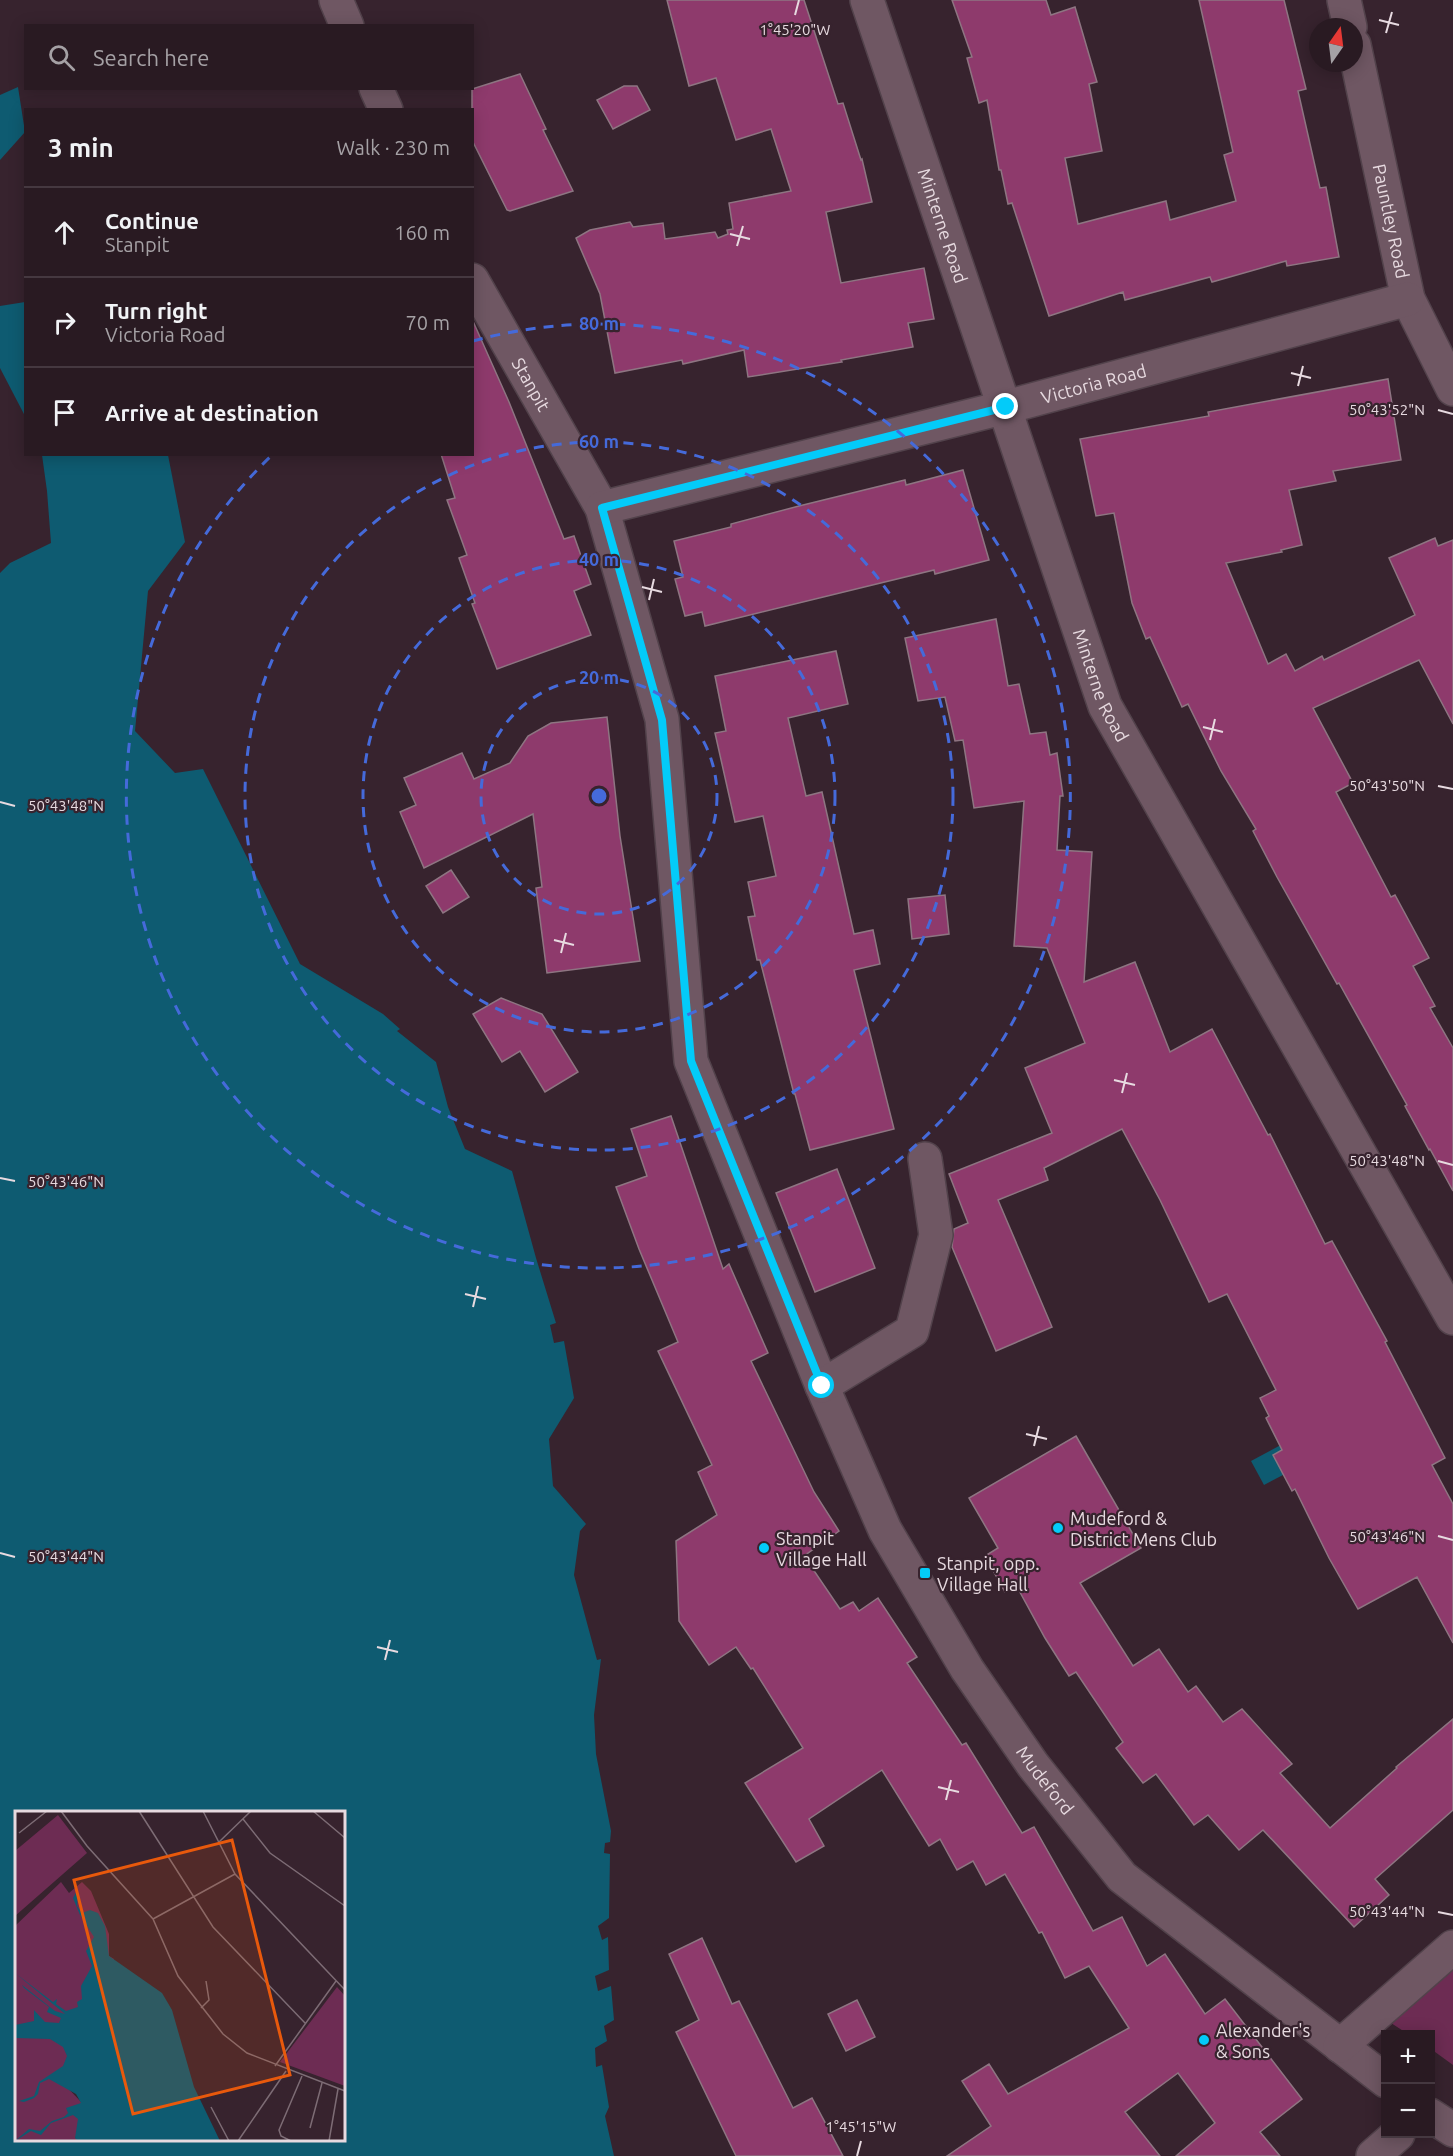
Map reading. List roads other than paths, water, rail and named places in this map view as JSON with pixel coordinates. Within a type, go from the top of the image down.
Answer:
[{"type":"street","points":[[336,0],[346,24]]},
{"type":"street","name":"Minterne Road","points":[[867,0],[1105,706],[1453,1318]]},
{"type":"street","points":[[1344,0],[1348,18]]},
{"type":"street","name":"Pauntley Road","points":[[1360,72],[1408,299],[1453,389]]},
{"type":"street","points":[[377,90],[385,108]]},
{"type":"street","name":"Stanpit","points":[[474,284],[602,508],[662,720],[691,1061],[822,1386]]},
{"type":"street","name":"Victoria Road","points":[[602,508],[1006,407],[1408,299]]},
{"type":"street","points":[[822,1386],[912,1331],[936,1235],[925,1160]]},
{"type":"street","name":"Mudeford","points":[[822,1386],[885,1530],[956,1653],[1033,1765],[1122,1877],[1381,2077]]},
{"type":"street","points":[[1340,2046],[1453,1947]]},
{"type":"street","points":[[1435,2118],[1453,2130]]},
{"type":"street","points":[[1372,2156],[1392,2138]]},
{"type":"water","points":[[18,87],[24,133],[0,160],[0,95]]},
{"type":"water","points":[[24,302],[24,414],[0,368],[0,306]]},
{"type":"water","points":[[42,456],[168,456],[185,542],[148,591],[135,731],[175,773],[203,769],[300,964],[383,1014],[400,1029],[397,1031],[436,1062],[448,1107],[465,1149],[512,1171],[556,1323],[550,1325],[554,1343],[564,1341],[574,1398],[549,1439],[553,1486],[586,1524],[580,1531],[574,1575],[597,1660],[601,1659],[594,1715],[596,1754],[611,1831],[610,1842],[605,1843],[604,1853],[610,1854],[609,1918],[598,1926],[602,1940],[608,1937],[609,1970],[595,1976],[598,1991],[611,1986],[614,2020],[604,2026],[607,2041],[595,2048],[596,2067],[602,2065],[609,2107],[605,2116],[614,2156],[0,2156],[0,573],[10,563],[51,543]]},
{"type":"water","points":[[1294,1438],[1306,1463],[1264,1485],[1251,1461]]},
{"type":"place","name":"Mudeford & District Mens Club","points":[[1058,1528]]},
{"type":"place","name":"Stanpit Village Hall","points":[[764,1548]]},
{"type":"place","name":"Stanpit, opp. Village Hall","points":[[925,1573]]},
{"type":"place","name":"Alexander's & Sons","points":[[1204,2040]]}]
